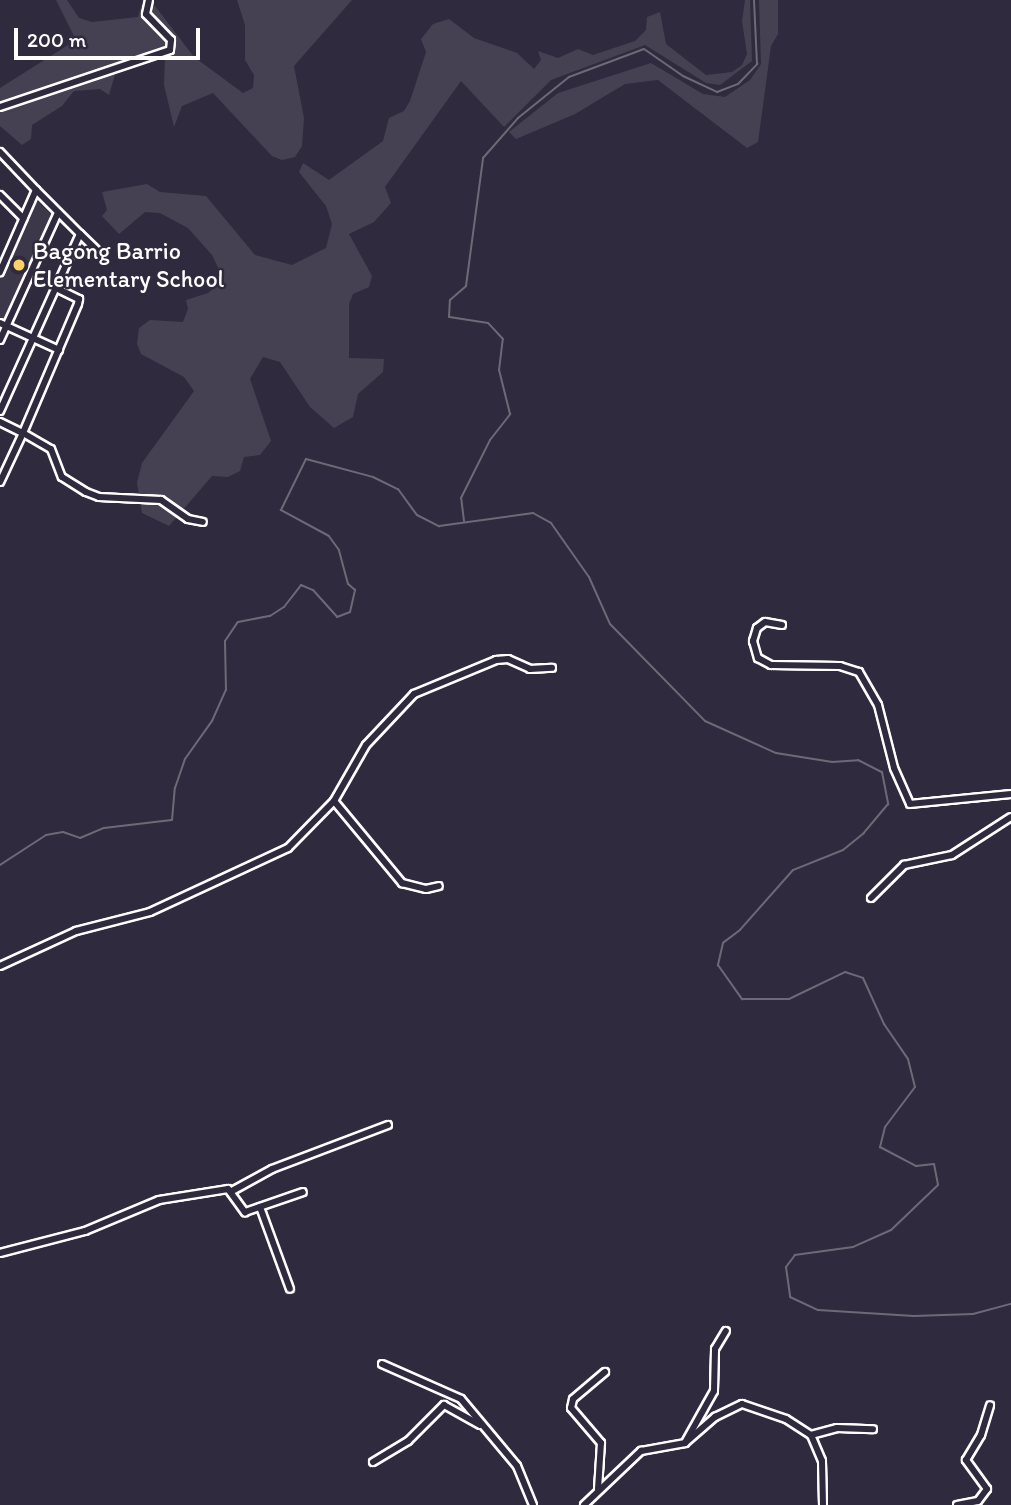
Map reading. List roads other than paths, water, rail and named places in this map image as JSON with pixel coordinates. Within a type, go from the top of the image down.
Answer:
[{"type":"street","points":[[0,107],[170,50],[172,42],[146,14],[149,0]]},
{"type":"street","points":[[0,152],[103,256]]},
{"type":"street","points":[[0,271],[36,190]]},
{"type":"street","points":[[0,195],[23,218]]},
{"type":"street","points":[[0,340],[3,325],[58,213]]},
{"type":"street","points":[[0,411],[80,234]]},
{"type":"street","points":[[1,477],[23,433],[79,299],[54,287]]},
{"type":"street","points":[[3,325],[59,350]]},
{"type":"street","points":[[0,422],[51,449],[62,477],[86,492],[99,497],[161,500],[188,519],[202,522]]},
{"type":"street","points":[[782,625],[765,622],[757,628],[753,641],[758,658],[771,665],[840,666],[859,672],[878,705],[894,768],[910,804],[1011,794]]},
{"type":"street","points":[[0,966],[76,931],[150,912],[278,854],[334,801],[366,745],[414,694],[496,660],[508,659],[530,669],[552,668]]},
{"type":"street","points":[[334,801],[402,883],[426,889],[439,886]]},
{"type":"street","points":[[871,898],[904,865],[952,855],[981,832],[1011,817]]},
{"type":"street","points":[[0,1252],[85,1231],[159,1200],[232,1191],[272,1169],[388,1125]]},
{"type":"street","points":[[232,1191],[243,1211],[260,1208],[303,1192]]},
{"type":"street","points":[[260,1208],[290,1289]]},
{"type":"street","points":[[685,1443],[714,1391],[715,1349],[726,1331]]},
{"type":"street","points":[[382,1364],[453,1392],[517,1466],[533,1505]]},
{"type":"street","points":[[597,1490],[601,1443],[571,1408],[573,1399],[605,1372]]},
{"type":"street","points":[[584,1505],[597,1490],[646,1449],[685,1443],[738,1404],[786,1419],[811,1435],[822,1461],[823,1505]]},
{"type":"street","points":[[373,1462],[408,1441],[444,1405],[483,1427]]},
{"type":"street","points":[[957,1505],[978,1501],[987,1489],[966,1460],[981,1435],[990,1405]]},
{"type":"street","points":[[811,1435],[837,1428],[873,1429]]},
{"type":"waterway","points":[[464,521],[461,498],[490,440],[510,414],[499,370],[503,339],[488,323],[449,317],[450,300],[466,286],[483,158],[518,118],[569,77],[644,49],[683,76],[717,92],[738,84],[757,64],[754,0]]},
{"type":"waterway","points":[[0,865],[46,835],[63,832],[80,838],[104,828],[172,820],[175,788],[185,759],[212,721],[226,690],[225,641],[238,622],[270,616],[284,607],[301,585],[313,590],[337,617],[350,612],[355,590],[348,584],[339,550],[329,536],[281,510],[306,459],[373,477],[398,489],[417,515],[439,526],[533,513],[551,523],[589,577],[610,624],[705,721],[776,753],[832,762],[858,760],[882,772],[888,804],[864,833],[843,850],[793,870],[740,930],[723,943],[718,965],[742,999],[789,999],[845,972],[863,978],[884,1024],[908,1059],[915,1087],[885,1127],[880,1147],[916,1166],[934,1164],[938,1185],[891,1230],[853,1247],[795,1255],[786,1267],[790,1297],[818,1310],[914,1316],[973,1314],[1011,1304]]},
{"type":"place","name":"Bagong Barrio Elementary School","points":[[19,265]]}]
